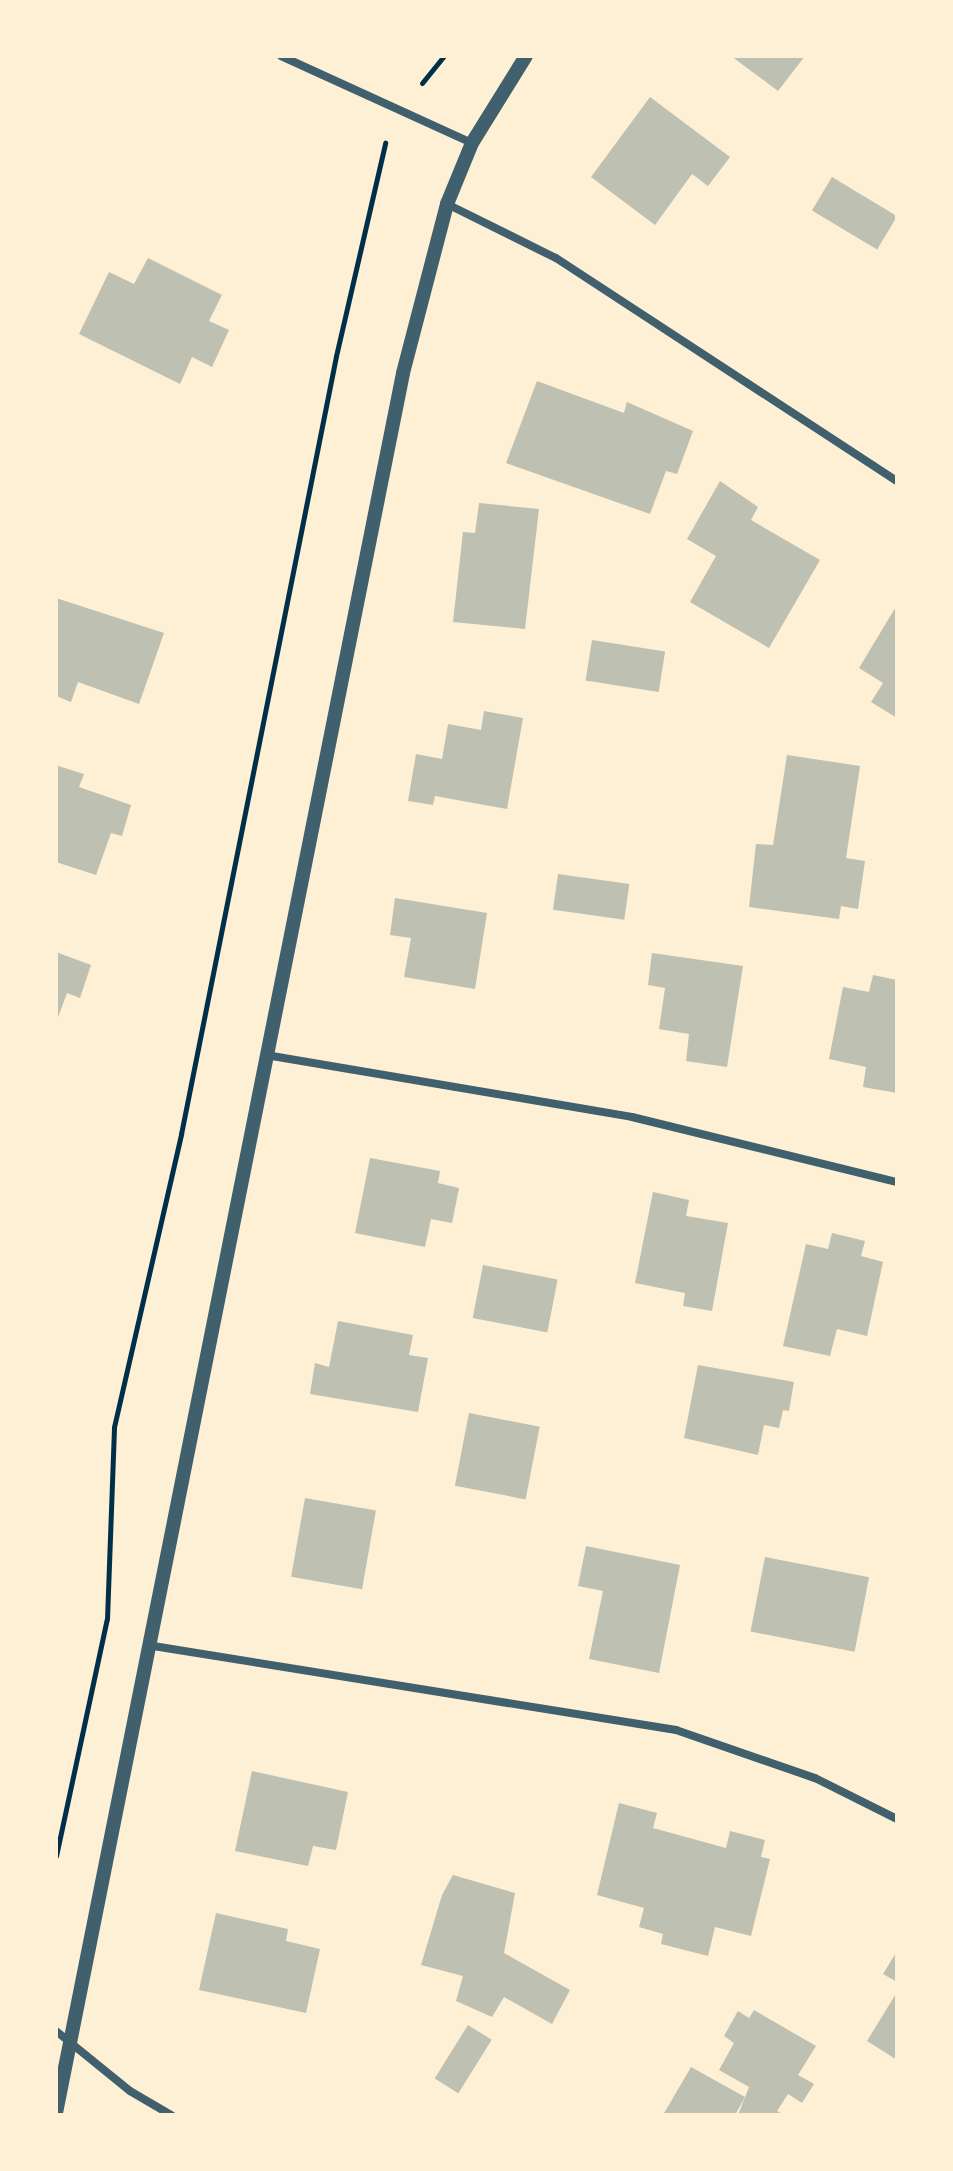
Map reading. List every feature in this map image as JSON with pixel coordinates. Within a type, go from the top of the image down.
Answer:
[{"type":"street","points":[[281,56],[472,143]]},
{"type":"street","points":[[56,2113],[403,373],[447,204],[472,143],[526,56]]},
{"type":"street","points":[[447,204],[556,258],[897,481]]},
{"type":"street","points":[[265,1055],[632,1117],[897,1182]]},
{"type":"street","points":[[147,1645],[676,1730],[815,1778],[897,1819]]},
{"type":"street","points":[[56,2031],[130,2091],[171,2115]]},
{"type":"path","points":[[418,88],[444,56]]},
{"type":"path","points":[[56,1856],[107,1619],[114,1427],[181,1134],[333,372],[385,142]]},
{"type":"building","points":[[731,56],[805,56],[778,91]]},
{"type":"building","points":[[650,97],[730,157],[708,186],[692,174],[655,225],[591,177]]},
{"type":"building","points":[[832,177],[897,216],[877,250],[812,210]]},
{"type":"building","points":[[148,258],[222,295],[209,321],[229,330],[212,367],[192,357],[180,384],[79,334],[109,272],[134,284]]},
{"type":"building","points":[[537,381],[624,413],[627,402],[693,431],[677,474],[666,471],[650,514],[506,463]]},
{"type":"building","points":[[720,481],[758,507],[751,520],[820,560],[769,648],[690,602],[716,556],[687,539]]},
{"type":"building","points":[[479,503],[539,509],[525,629],[453,622],[463,532],[475,533]]},
{"type":"building","points":[[56,598],[164,633],[139,704],[78,682],[71,702],[56,696]]},
{"type":"building","points":[[897,605],[897,718],[871,702],[883,683],[859,668]]},
{"type":"building","points":[[592,640],[665,652],[659,692],[586,680]]},
{"type":"building","points":[[484,711],[523,718],[507,809],[435,796],[433,805],[408,801],[416,754],[442,759],[448,724],[481,730]]},
{"type":"building","points":[[787,755],[860,766],[846,858],[865,861],[858,909],[841,906],[839,919],[749,907],[756,844],[773,845]]},
{"type":"building","points":[[58,766],[84,774],[79,787],[131,805],[122,836],[111,833],[96,875],[56,862]]},
{"type":"building","points":[[558,874],[629,884],[624,920],[553,910]]},
{"type":"building","points":[[395,898],[487,913],[475,989],[404,977],[411,938],[390,935]]},
{"type":"building","points":[[56,952],[91,965],[80,998],[67,993],[56,1023]]},
{"type":"building","points":[[652,953],[743,966],[727,1067],[686,1061],[689,1034],[659,1029],[665,988],[648,985]]},
{"type":"building","points":[[873,975],[897,980],[897,1093],[863,1087],[866,1067],[829,1059],[843,987],[869,992]]},
{"type":"building","points":[[370,1158],[440,1171],[438,1183],[459,1188],[452,1223],[431,1219],[425,1247],[355,1233]]},
{"type":"building","points":[[653,1192],[689,1200],[686,1216],[728,1223],[712,1311],[683,1306],[685,1293],[635,1283]]},
{"type":"building","points":[[832,1233],[865,1241],[861,1256],[883,1262],[867,1336],[837,1329],[830,1356],[783,1346],[806,1244],[828,1249]]},
{"type":"building","points":[[483,1265],[558,1280],[547,1333],[473,1318]]},
{"type":"building","points":[[338,1321],[413,1335],[409,1355],[428,1358],[418,1412],[310,1394],[315,1363],[329,1367]]},
{"type":"building","points":[[698,1365],[794,1382],[789,1411],[783,1410],[779,1428],[764,1425],[758,1455],[684,1438]]},
{"type":"building","points":[[469,1413],[540,1427],[526,1499],[455,1486]]},
{"type":"building","points":[[305,1498],[376,1511],[362,1589],[291,1577]]},
{"type":"building","points":[[586,1546],[680,1565],[659,1673],[589,1659],[603,1591],[578,1586]]},
{"type":"building","points":[[765,1557],[869,1577],[855,1652],[750,1632]]},
{"type":"building","points":[[252,1771],[348,1792],[336,1850],[313,1846],[308,1866],[235,1851]]},
{"type":"building","points":[[619,1803],[657,1813],[653,1828],[726,1848],[730,1831],[765,1840],[761,1857],[770,1859],[751,1936],[715,1927],[708,1956],[661,1944],[663,1934],[639,1927],[644,1908],[597,1895]]},
{"type":"building","points":[[453,1875],[515,1893],[504,1953],[570,1990],[552,2024],[504,1997],[492,2017],[456,2001],[463,1976],[421,1965],[442,1895]]},
{"type":"building","points":[[216,1913],[288,1929],[286,1941],[320,1949],[306,2013],[199,1990]]},
{"type":"building","points":[[897,1951],[897,1982],[883,1974]]},
{"type":"building","points":[[897,1992],[897,2060],[867,2041]]},
{"type":"building","points":[[754,2010],[816,2046],[798,2075],[814,2084],[802,2103],[788,2094],[777,2111],[784,2115],[738,2115],[749,2087],[719,2070],[734,2043],[724,2036],[738,2011],[749,2018]]},
{"type":"building","points":[[468,2025],[492,2040],[458,2093],[435,2078]]},
{"type":"building","points":[[691,2067],[745,2097],[735,2115],[663,2115]]}]
